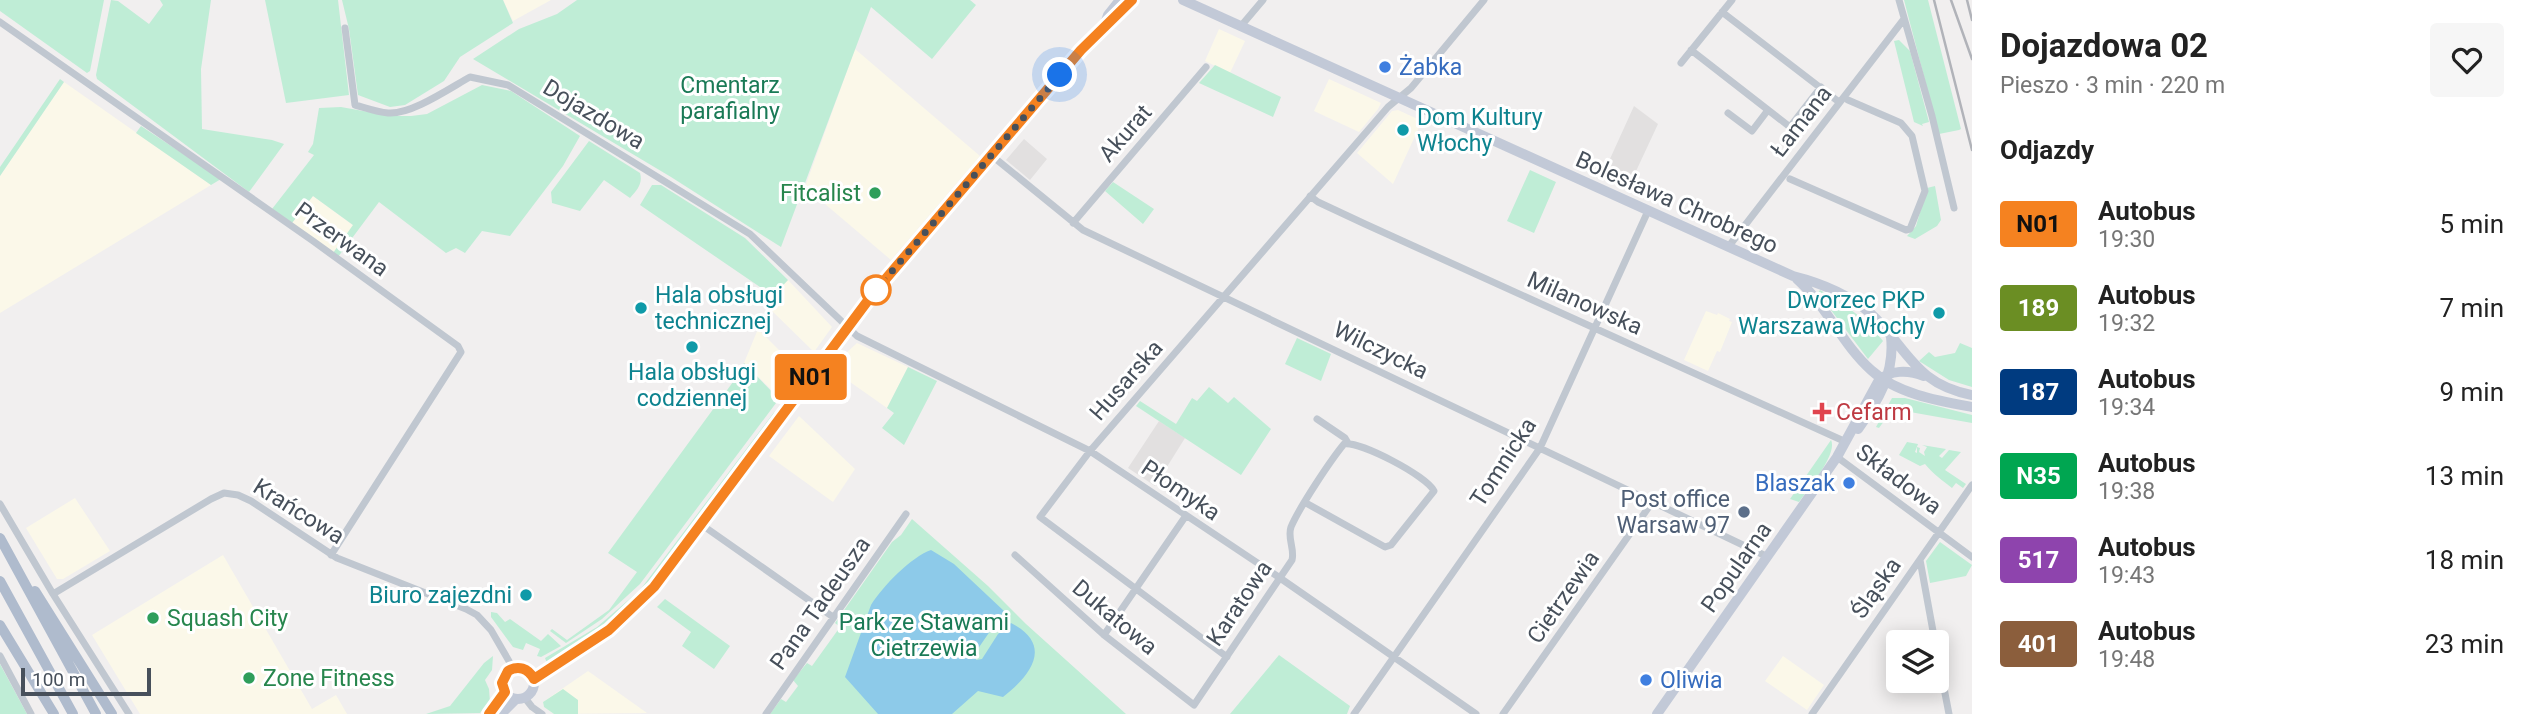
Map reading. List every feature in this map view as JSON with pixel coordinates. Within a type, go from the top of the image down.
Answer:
[{"type":"main road","points":[[1105,24],[1108,15],[1120,0]]},
{"type":"main road","points":[[534,679],[589,644],[631,611],[654,587],[847,327],[1105,24],[1132,0]]},
{"type":"main road","name":"Bolesława Chrobrego","points":[[1183,0],[1195,6],[1199,3],[1241,26],[1648,211],[1851,299],[1870,313],[1928,377],[1944,387],[1972,395]]},
{"type":"main road","name":"Bolesława Chrobrego","points":[[1793,276],[1816,298],[1870,369],[1918,394],[1972,407]]},
{"type":"main road","name":"Popularna","points":[[1657,714],[1846,442],[1859,428],[1886,378],[1892,353],[1891,336]]},
{"type":"main road","points":[[1886,378],[1908,372],[1928,377]]},
{"type":"main road","points":[[0,538],[96,714]]},
{"type":"main road","points":[[14,563],[46,605],[112,714]]},
{"type":"main road","points":[[0,581],[41,660]]},
{"type":"main road","points":[[0,598],[73,714]]},
{"type":"main road","points":[[0,625],[54,714]]},
{"type":"main road","points":[[501,714],[533,690],[534,679],[524,668],[513,668],[504,677],[503,686],[505,692],[520,698]]},
{"type":"main road","points":[[36,685],[48,714]]},
{"type":"main road","points":[[489,714],[505,692]]},
{"type":"street","points":[[1241,26],[1264,0]]},
{"type":"street","name":"Husarska","points":[[1227,657],[1041,517],[1090,451],[1388,107],[1411,88],[1484,0]]},
{"type":"street","points":[[1681,62],[1732,0]]},
{"type":"street","points":[[1899,0],[1932,116],[1954,208]]},
{"type":"street","points":[[1723,12],[1821,87],[1844,101],[1901,123],[1913,136],[1925,191],[1910,229],[1906,230],[1790,179]]},
{"type":"street","name":"Łamana","points":[[1728,247],[1844,101],[1904,19]]},
{"type":"street","name":"Przerwana","points":[[0,22],[458,346],[461,352],[331,555]]},
{"type":"street","name":"Dojazdowa","points":[[345,28],[355,105],[389,113],[403,112],[470,77],[508,85],[750,234],[847,327]]},
{"type":"street","points":[[1691,50],[1790,127],[1821,87]]},
{"type":"street","name":"Akurat","points":[[1073,223],[1206,67]]},
{"type":"street","points":[[1728,113],[1752,131],[1768,110]]},
{"type":"street","name":"Wilczycka","points":[[991,155],[1073,223],[1768,557]]},
{"type":"street","name":"Milanowska","points":[[1310,196],[1365,225],[1846,442]]},
{"type":"street","name":"Tomnicka","points":[[1354,714],[1540,448],[1648,211]]},
{"type":"street","name":"Płomyka","points":[[847,327],[862,339],[1090,451],[1476,714]]},
{"type":"street","points":[[1306,503],[1385,547],[1391,545],[1433,494],[1429,484],[1403,467],[1345,445],[1345,438],[1317,419]]},
{"type":"street","name":"Karatowa","points":[[1194,705],[1280,578],[1293,554],[1291,528],[1345,445]]},
{"type":"street","name":"Składowa","points":[[1837,457],[1972,557]]},
{"type":"street","name":"Śląska","points":[[1812,714],[1972,485]]},
{"type":"street","name":"Krańcowa","points":[[53,594],[211,499],[224,493],[234,493],[251,501],[331,555],[477,615],[491,630],[513,668]]},
{"type":"street","name":"Cietrzewia","points":[[1503,714],[1653,501]]},
{"type":"street","points":[[0,504],[129,714]]},
{"type":"street","name":"Pana Tadeusza","points":[[766,714],[906,514]]},
{"type":"street","points":[[1104,635],[1185,517]]},
{"type":"street","points":[[702,524],[833,617]]},
{"type":"street","name":"Dukatowa","points":[[1015,555],[1104,635],[1194,705]]},
{"type":"street","points":[[1920,560],[1934,630]]},
{"type":"street","points":[[0,656],[31,714]]},
{"type":"street","points":[[1945,693],[1949,714]]},
{"type":"street","points":[[520,698],[541,714]]},
{"type":"shaded area","points":[[503,0],[551,0],[513,21]]},
{"type":"shaded area","points":[[1219,29],[1245,41],[1230,73],[1205,61]]},
{"type":"shaded area","points":[[855,49],[980,156],[891,260],[805,187]]},
{"type":"shaded area","points":[[1329,79],[1381,103],[1359,132],[1314,111]]},
{"type":"shaded area","points":[[64,82],[211,185],[0,313],[0,176]]},
{"type":"shaded area","points":[[1634,106],[1658,124],[1630,184],[1604,172]]},
{"type":"shaded area","points":[[1398,110],[1422,121],[1393,184],[1357,153],[1392,111]]},
{"type":"shaded area","points":[[1024,139],[1047,159],[1030,180],[1006,160]]},
{"type":"shaded area","points":[[313,196],[354,226],[333,253],[292,223]]},
{"type":"shaded area","points":[[788,280],[832,327],[814,352],[768,307],[773,296]]},
{"type":"shaded area","points":[[1706,311],[1717,315],[1718,313],[1732,322],[1720,352],[1717,351],[1708,371],[1684,360]]},
{"type":"shaded area","points":[[758,329],[799,370],[778,396],[744,363]]},
{"type":"shaded area","points":[[857,343],[908,367],[887,408],[833,370]]},
{"type":"shaded area","points":[[799,416],[855,469],[833,502],[769,456]]},
{"type":"shaded area","points":[[1159,421],[1185,438],[1155,486],[1128,468]]},
{"type":"shaded area","points":[[75,498],[110,551],[63,579],[57,579],[26,528]]},
{"type":"shaded area","points":[[223,555],[312,709],[336,695],[347,714],[140,714],[92,635]]},
{"type":"shaded area","points":[[1783,656],[1824,685],[1807,710],[1765,681]]},
{"type":"shaded area","points":[[588,671],[647,713],[554,714],[544,707],[543,702]]},
{"type":"green space","points":[[0,0],[104,0],[90,71],[87,73],[0,11]]},
{"type":"green space","points":[[111,0],[118,1],[149,24],[163,5],[160,0],[211,0],[201,69],[202,129],[284,144],[249,192],[97,79]]},
{"type":"green space","points":[[265,0],[338,0],[349,95],[286,103]]},
{"type":"green space","points":[[342,0],[503,0],[513,23],[460,57],[444,81],[405,105],[390,107],[358,95]]},
{"type":"green space","name":"Cmentarz parafialny","points":[[577,0],[970,0],[976,5],[932,59],[871,7],[781,247],[671,177],[473,59],[519,29],[557,14]]},
{"type":"green space","points":[[1904,0],[1928,0],[1961,129],[1959,130],[1939,134]]},
{"type":"green space","points":[[1899,40],[1910,51],[1929,122],[1922,124],[1923,126],[1914,122],[1894,41]]},
{"type":"green space","points":[[1215,65],[1281,97],[1273,117],[1199,83]]},
{"type":"green space","points":[[60,79],[64,82],[0,176],[0,167]]},
{"type":"green space","points":[[482,85],[511,91],[580,136],[563,166],[510,236],[482,231],[465,253],[456,248],[446,253],[379,202],[338,257],[333,253],[353,225],[313,196],[292,223],[272,209],[314,155],[308,152],[313,144],[319,108],[341,107],[391,116],[427,114]]},
{"type":"green space","points":[[141,126],[221,179],[211,185],[136,133]]},
{"type":"green space","points":[[589,141],[640,173],[639,187],[630,198],[604,180],[580,211],[552,203],[551,192]]},
{"type":"green space","points":[[1530,170],[1556,182],[1534,233],[1507,221]]},
{"type":"green space","points":[[1113,182],[1154,209],[1143,224],[1105,191]]},
{"type":"green space","points":[[652,185],[661,185],[745,238],[788,280],[773,296],[640,205]]},
{"type":"green space","points":[[1935,186],[1941,220],[1937,226],[1915,239],[1907,236],[1916,226],[1927,188]]},
{"type":"green space","points":[[1820,290],[1854,312],[1883,341],[1868,359],[1818,293]]},
{"type":"green space","points":[[1297,338],[1331,354],[1321,381],[1285,364]]},
{"type":"green space","points":[[1960,343],[1972,348],[1972,387],[1949,380],[1919,361],[1929,352],[1935,357],[1955,353]]},
{"type":"green space","points":[[744,363],[779,399],[640,584],[602,619],[566,643],[550,631],[552,629],[567,640],[609,610],[637,572],[608,553],[741,371]]},
{"type":"green space","points":[[908,367],[937,381],[904,445],[882,428],[894,413],[887,408]]},
{"type":"green space","points":[[1209,387],[1228,403],[1234,397],[1271,429],[1241,475],[1136,406],[1140,401],[1176,424],[1192,398],[1197,401]]},
{"type":"green space","points":[[1892,398],[1905,398],[1972,415],[1972,423],[1910,412],[1895,406],[1879,428],[1876,427]]},
{"type":"green space","points":[[775,411],[768,427],[642,593],[603,628],[547,663],[545,658],[597,627],[640,590]]},
{"type":"green space","points":[[1831,440],[1830,454],[1815,480],[1799,502],[1790,499]]},
{"type":"green space","points":[[1907,442],[1918,444],[1915,452],[1917,453],[1917,447],[1920,448],[1919,452],[1925,456],[1927,447],[1922,445],[1946,449],[1939,456],[1942,458],[1949,450],[1961,452],[1945,470],[1966,484],[1963,488],[1956,483],[1952,488],[1925,464],[1920,466],[1899,455]]},
{"type":"green space","name":"Park ze Stawami Cietrzewia","points":[[912,519],[1126,714],[770,714],[781,699],[786,702],[798,686],[793,680],[807,663],[812,666],[840,627],[835,623],[892,542],[901,535]]},
{"type":"green space","points":[[1940,542],[1972,565],[1966,576],[1930,583],[1926,561]]},
{"type":"green space","points":[[665,599],[730,646],[714,669],[682,646],[691,632],[657,607]]},
{"type":"green space","points":[[491,612],[497,613],[505,622],[510,619],[541,641],[548,634],[561,646],[541,657],[537,656],[540,649],[526,643],[523,650],[513,647],[491,617]]},
{"type":"green space","points":[[1279,655],[1350,706],[1347,714],[1230,714]]},
{"type":"green space","points":[[493,656],[492,670],[485,680],[490,702],[480,713],[426,714],[450,706],[484,663]]},
{"type":"green space","points":[[0,664],[27,714],[0,714]]},
{"type":"green space","points":[[563,689],[578,700],[578,714],[554,714],[544,707],[543,702]]},
{"type":"water","points":[[931,550],[954,564],[1004,611],[975,653],[976,660],[982,659],[998,634],[1011,623],[1032,641],[1034,660],[1022,679],[1003,697],[978,691],[952,714],[878,714],[845,677],[871,605],[898,573]]},
{"type":"railway","points":[[1934,0],[1972,150]]},
{"type":"railway","points":[[1951,0],[1972,59]]},
{"type":"railway","points":[[1967,0],[1972,20]]},
{"type":"bus line","name":"N01","points":[[489,714],[505,692],[502,683],[508,671],[524,668],[534,679],[609,630],[654,587],[872,295],[1081,50],[1132,0]]},
{"type":"place","name":"Żabka","points":[[1385,67]]},
{"type":"place","name":"Dom Kultury Włochy","points":[[1403,130]]},
{"type":"place","name":"Fitcalist","points":[[875,193]]},
{"type":"place","name":"Hala obsługi technicznej","points":[[641,308]]},
{"type":"place","name":"Dworzec PKP Warszawa Włochy","points":[[1939,313]]},
{"type":"place","name":"Hala obsługi codziennej","points":[[692,347]]},
{"type":"place","name":"Cefarm","points":[[1822,412]]},
{"type":"place","name":"Blaszak","points":[[1849,483]]},
{"type":"place","name":"Post office Warsaw 97","points":[[1744,512]]},
{"type":"place","name":"Biuro zajezdni","points":[[526,595]]},
{"type":"place","name":"Squash City","points":[[153,618]]},
{"type":"place","name":"Zone Fitness","points":[[249,678]]},
{"type":"place","name":"Oliwia","points":[[1646,680]]},
{"type":"route","points":[[876,290],[1060,75]]}]
